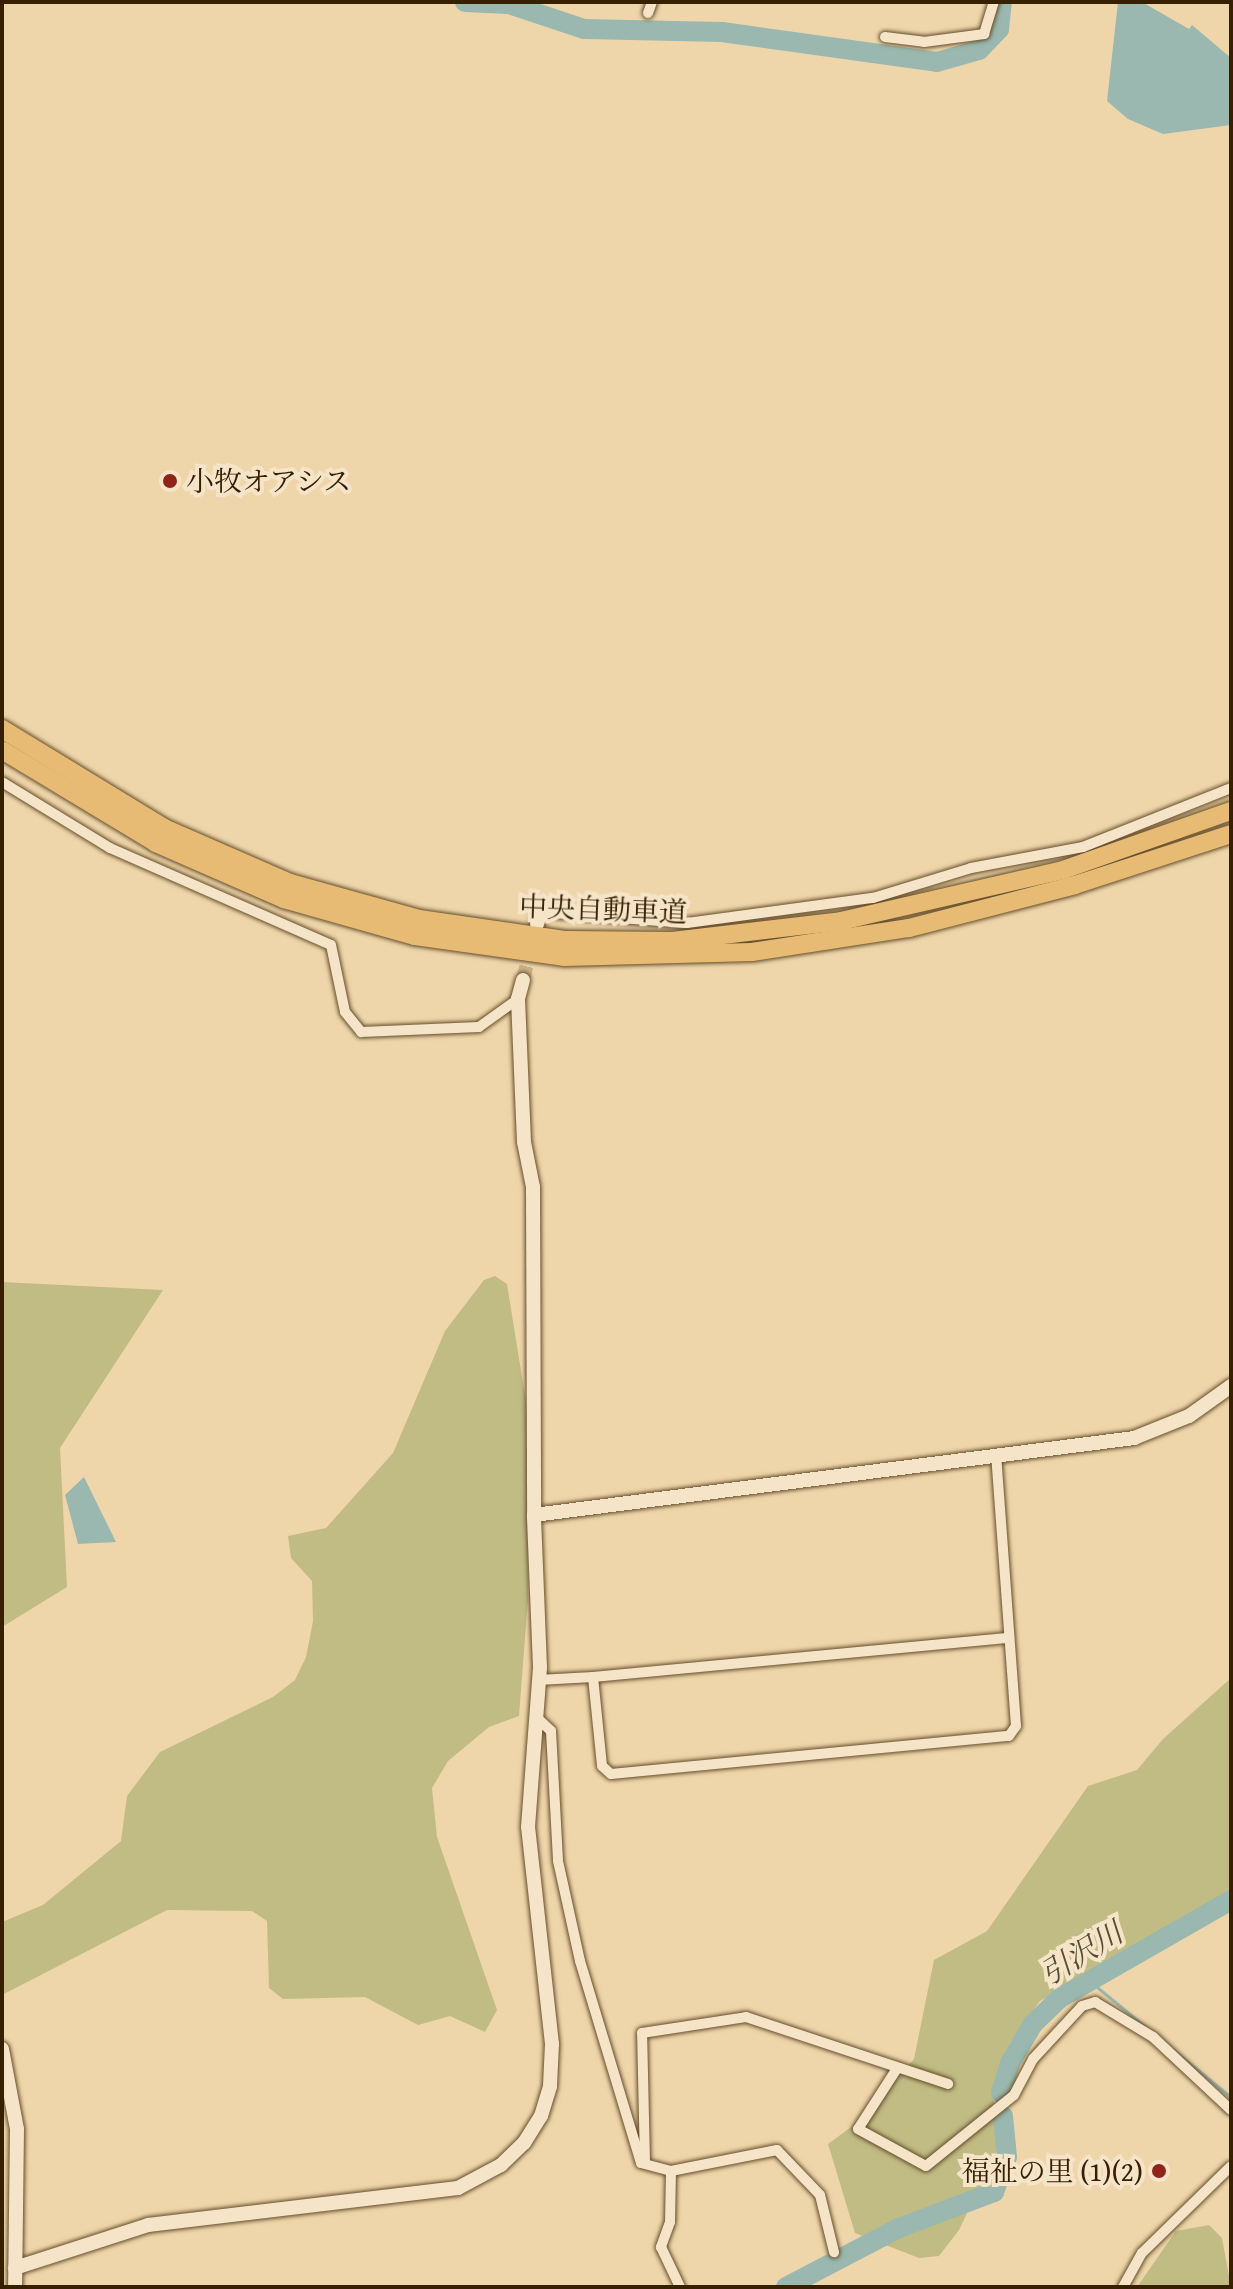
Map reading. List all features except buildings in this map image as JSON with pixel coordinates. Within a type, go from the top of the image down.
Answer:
[{"type":"highway","name":"中央自動車道","points":[[2,729],[164,828],[290,883],[419,919],[564,940],[699,939],[855,918],[1063,870],[1231,811]]},
{"type":"highway","name":"中央自動車道","points":[[2,750],[156,843],[284,899],[415,936],[564,957],[752,952],[882,933],[1075,885],[1231,834]]},
{"type":"street","points":[[648,13],[652,2]]},
{"type":"street","points":[[885,37],[924,42],[984,34],[994,2]]},
{"type":"street","points":[[2,782],[110,848],[331,945],[345,1012],[361,1032],[479,1027],[518,999]]},
{"type":"street","points":[[539,918],[687,923],[873,898],[971,868],[1083,847],[1231,788]]},
{"type":"street","points":[[15,2268],[148,2225],[458,2188],[501,2165],[524,2143],[541,2116],[550,2086],[552,2044],[528,1827],[538,1680],[533,1187],[524,1142],[518,999],[523,980]]},
{"type":"street","points":[[534,1515],[1134,1438],[1189,1416],[1231,1386]]},
{"type":"street","points":[[593,1677],[602,1766],[611,1774],[1009,1736],[1016,1726],[996,1456]]},
{"type":"street","points":[[538,1680],[1009,1638]]},
{"type":"street","points":[[535,1716],[551,1731],[558,1861],[580,1961],[645,2164]]},
{"type":"street","points":[[896,2070],[858,2129],[926,2166],[1014,2095],[1033,2059],[1082,2006],[1095,2002],[1153,2037],[1231,2110]]},
{"type":"street","points":[[645,2164],[642,2033],[746,2017],[896,2070],[948,2084]]},
{"type":"street","points":[[2,2049],[17,2129],[15,2287]]},
{"type":"street","points":[[645,2164],[671,2171],[777,2150],[820,2195],[834,2252]]},
{"type":"street","points":[[1123,2287],[1142,2253],[1231,2166]]},
{"type":"street","points":[[671,2171],[670,2222],[661,2247],[680,2287]]},
{"type":"shaded area","points":[[495,1276],[507,1284],[527,1408],[528,1599],[519,1716],[489,1727],[448,1761],[432,1788],[437,1837],[497,2010],[485,2032],[450,2016],[418,2025],[365,1997],[283,1999],[269,1988],[267,1921],[252,1911],[167,1910],[2,1995],[2,1922],[43,1905],[121,1841],[127,1796],[160,1752],[273,1697],[295,1680],[306,1657],[313,1621],[312,1581],[291,1558],[288,1536],[326,1528],[393,1453],[445,1331],[484,1280]]},
{"type":"shaded area","points":[[2,1282],[163,1290],[60,1448],[67,1587],[2,1627]]},
{"type":"shaded area","points":[[1231,1678],[1231,1907],[1120,1954],[1040,2001],[1010,2043],[993,2095],[997,2151],[959,2230],[939,2256],[919,2258],[855,2233],[828,2144],[858,2122],[914,2059],[934,1960],[987,1931],[1088,1786],[1137,1770],[1163,1739]]},
{"type":"shaded area","points":[[1209,2225],[1222,2238],[1231,2287],[1137,2287],[1176,2231]]},
{"type":"water","points":[[1118,2],[1142,2],[1189,29],[1192,25],[1231,58],[1231,125],[1163,134],[1128,119],[1107,101]]},
{"type":"water","points":[[84,1477],[116,1542],[78,1544],[65,1495]]},
{"type":"waterway","points":[[465,2],[509,4],[584,29],[722,32],[937,62],[979,50],[999,29],[1002,2]]},
{"type":"waterway","name":"引沢川","points":[[1001,2093],[1010,2063],[1033,2024],[1060,1998],[1231,1900]]},
{"type":"waterway","points":[[1092,1983],[1231,2097]]},
{"type":"waterway","name":"引沢川","points":[[786,2287],[899,2228],[994,2192],[1007,2157],[1003,2116]]},
{"type":"tunnel","points":[[523,980],[532,945]]},
{"type":"place","name":"小牧オアシス","points":[[170,481]]},
{"type":"place","name":"福祉の里 (1)(2)","points":[[1159,2171]]}]
